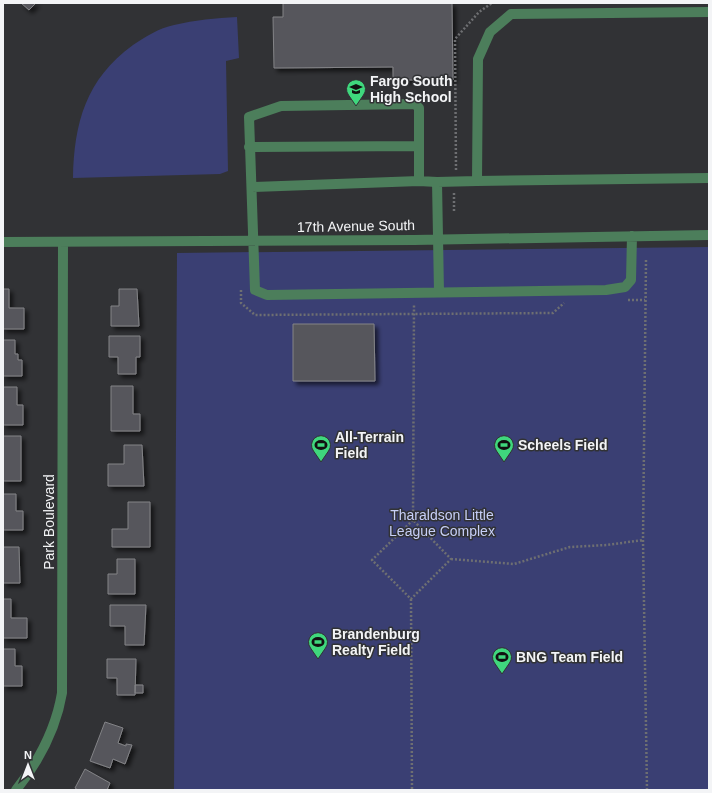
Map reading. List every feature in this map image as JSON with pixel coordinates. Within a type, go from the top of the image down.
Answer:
[{"type":"street","points":[[477,181],[478,59],[490,32],[511,14],[709,12]]},
{"type":"street","points":[[419,181],[418,108],[415,104],[281,106],[249,117],[249,167],[252,187],[255,290],[267,295],[606,290],[625,287],[631,280],[632,236]]},
{"type":"street","points":[[249,147],[419,146]]},
{"type":"street","points":[[252,187],[419,181],[709,178]]},
{"type":"street","points":[[437,182],[439,292]]},
{"type":"street","name":"17th Avenue South","points":[[3,242],[253,241],[709,235]]},
{"type":"street","name":"Park Boulevard","points":[[16,790],[44,750],[59,712],[62,693],[63,242]]},
{"type":"path","points":[[454,213],[457,162],[455,39],[479,12],[492,3]]},
{"type":"path","points":[[646,260],[643,540],[647,790]]},
{"type":"path","points":[[241,287],[241,303],[254,315],[553,313],[566,300]]},
{"type":"path","points":[[414,293],[413,520],[451,559],[514,564],[570,546],[607,545],[643,540]]},
{"type":"path","points":[[621,300],[645,300]]},
{"type":"path","points":[[412,790],[411,599],[372,560],[413,520]]},
{"type":"path","points":[[411,599],[451,559]]},
{"type":"green space","points":[[237,17],[239,58],[226,61],[228,171],[220,174],[73,178],[76,139],[86,104],[104,72],[117,58],[133,45],[163,28],[198,21]]},
{"type":"green space","name":"Tharaldson Little League Complex","points":[[709,247],[709,790],[174,790],[177,253]]},
{"type":"building","points":[[21,3],[36,3],[29,10]]},
{"type":"building","points":[[283,3],[452,3],[453,80],[393,80],[393,67],[274,68],[273,17],[283,17]]},
{"type":"building","points":[[3,289],[9,289],[9,308],[24,308],[24,329],[3,329]]},
{"type":"building","points":[[119,289],[137,289],[139,326],[111,326],[111,306],[119,306]]},
{"type":"building","points":[[293,324],[374,324],[375,381],[293,381]]},
{"type":"building","points":[[109,336],[140,336],[140,357],[136,357],[136,374],[118,374],[118,357],[109,357]]},
{"type":"building","points":[[3,340],[15,340],[15,354],[18,354],[18,360],[22,360],[22,376],[3,376]]},
{"type":"building","points":[[111,386],[133,386],[133,414],[140,414],[140,431],[111,431]]},
{"type":"building","points":[[3,387],[17,387],[17,405],[23,405],[23,425],[3,425]]},
{"type":"building","points":[[3,436],[21,436],[21,481],[3,481]]},
{"type":"building","points":[[124,445],[142,445],[144,486],[108,486],[108,464],[124,464]]},
{"type":"building","points":[[3,494],[16,494],[16,511],[23,511],[23,530],[3,530]]},
{"type":"building","points":[[128,502],[150,502],[150,547],[112,547],[112,529],[128,529]]},
{"type":"building","points":[[3,547],[19,547],[20,583],[3,583]]},
{"type":"building","points":[[117,559],[135,559],[135,594],[108,594],[108,574],[117,574]]},
{"type":"building","points":[[3,599],[11,599],[11,618],[27,618],[27,638],[3,638]]},
{"type":"building","points":[[110,605],[146,605],[144,645],[125,645],[125,626],[110,626]]},
{"type":"building","points":[[3,649],[15,649],[15,666],[22,666],[22,686],[3,686]]},
{"type":"building","points":[[107,659],[136,659],[135,695],[117,695],[117,678],[107,678]]},
{"type":"building","points":[[135,685],[143,685],[143,693],[135,693]]},
{"type":"building","points":[[105,722],[123,728],[118,743],[126,746],[126,744],[132,745],[125,764],[113,759],[110,768],[90,761]]},
{"type":"building","points":[[85,769],[110,783],[107,790],[78,790],[75,788]]},
{"type":"place","name":"Fargo South High School","points":[[356,106]]},
{"type":"place","name":"All-Terrain Field","points":[[321,462]]},
{"type":"place","name":"Scheels Field","points":[[504,462]]},
{"type":"place","name":"Brandenburg Realty Field","points":[[318,659]]},
{"type":"place","name":"BNG Team Field","points":[[502,674]]}]
